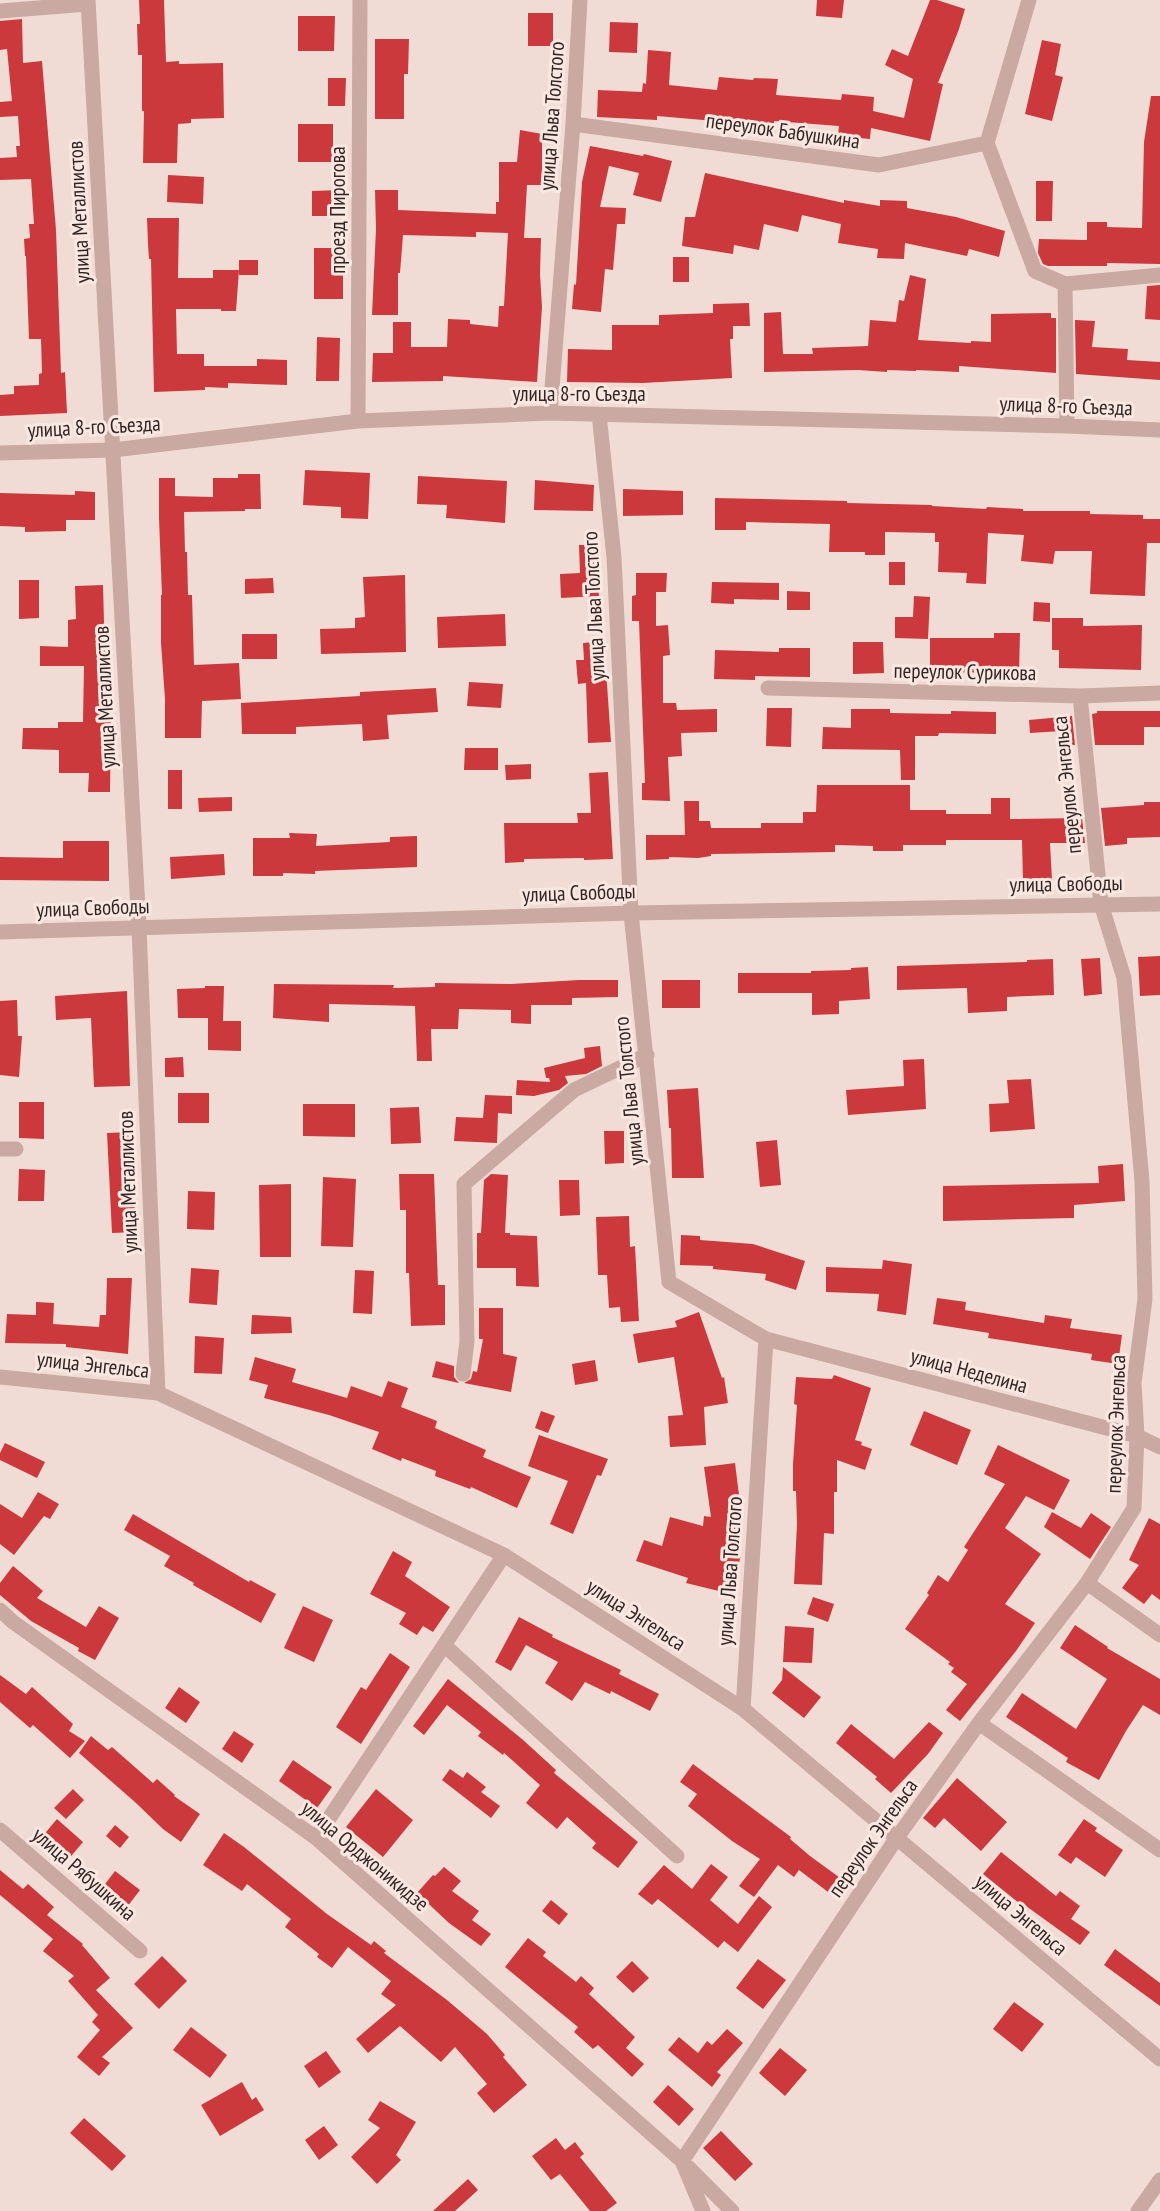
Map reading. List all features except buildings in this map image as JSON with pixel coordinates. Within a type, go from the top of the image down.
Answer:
[{"type":"street","name":"проезд Пирогова","points":[[358,421],[360,0]]},
{"type":"street","name":"улица Льва Толстого","points":[[550,413],[573,124],[580,0]]},
{"type":"street","points":[[1029,0],[987,144],[1035,271],[1065,284],[1160,275]]},
{"type":"street","points":[[0,11],[88,2]]},
{"type":"street","name":"улица Металлистов","points":[[88,2],[139,928],[158,1393]]},
{"type":"street","name":"переулок Бабушкина","points":[[573,124],[879,165],[987,144]]},
{"type":"street","points":[[1065,284],[1067,426]]},
{"type":"street","name":"улица 8-го Съезда","points":[[0,453],[113,450],[358,421],[550,413],[1160,430]]},
{"type":"street","name":"улица Льва Толстого","points":[[599,414],[614,557],[631,913],[669,1282],[766,1339],[743,1709]]},
{"type":"street","name":"переулок Сурикова","points":[[768,688],[1080,696],[1160,693]]},
{"type":"street","name":"переулок Энгельса","points":[[682,2161],[896,1839],[979,1723],[1087,1583],[1134,1508],[1137,1436],[1134,1383],[1145,1299],[1142,1181],[1124,978],[1101,904],[1080,696]]},
{"type":"street","name":"улица Свободы","points":[[0,932],[631,913],[1160,904]]},
{"type":"street","points":[[463,1374],[467,1341],[464,1184],[574,1090],[647,1055]]},
{"type":"street","points":[[0,1149],[16,1149]]},
{"type":"street","name":"улица Неделина","points":[[766,1339],[1137,1436],[1160,1447]]},
{"type":"street","name":"улица Энгельса","points":[[0,1377],[158,1393],[504,1555],[743,1709],[1160,2059]]},
{"type":"street","points":[[316,1838],[504,1555]]},
{"type":"street","points":[[1087,1583],[1160,1635]]},
{"type":"street","name":"улица Орджоникидзе","points":[[0,1610],[13,1622],[316,1838],[682,2161],[732,2211]]},
{"type":"street","points":[[444,1645],[677,1856]]},
{"type":"street","points":[[979,1723],[1160,1850]]},
{"type":"street","name":"улица Рябушкина","points":[[0,1830],[140,1951]]},
{"type":"street","name":"улица Орджоникидзе","points":[[682,2161],[703,2211]]},
{"type":"street","points":[[1138,2211],[1160,2180]]}]
